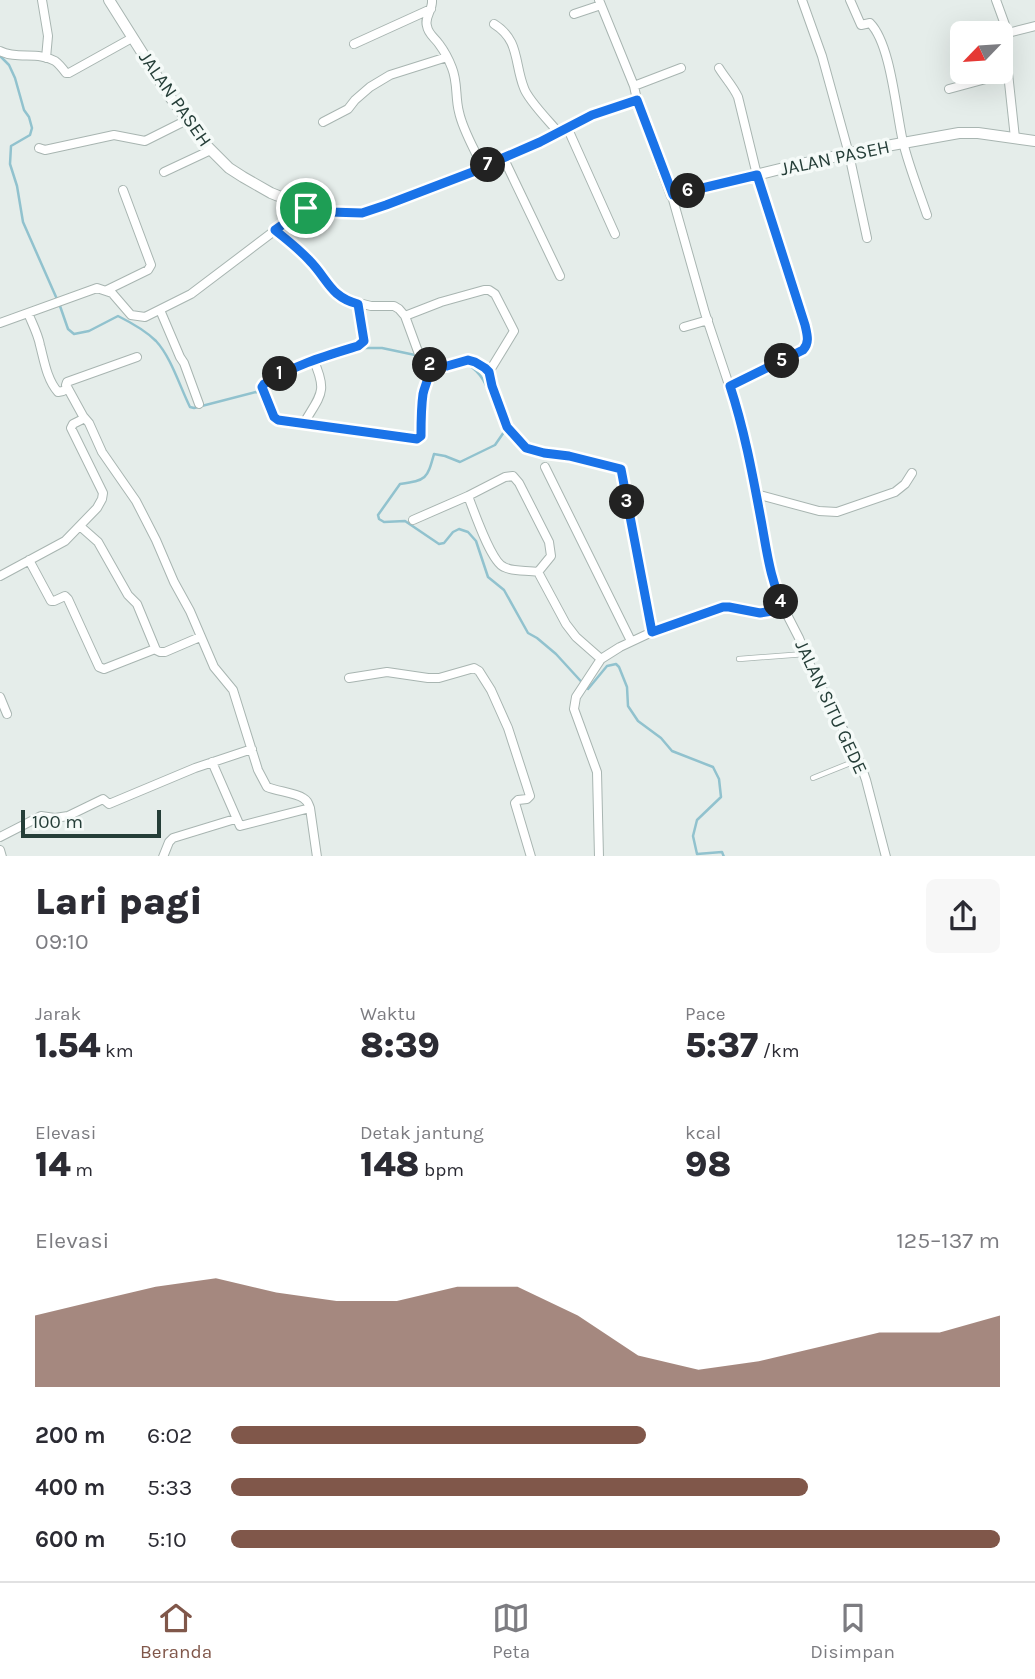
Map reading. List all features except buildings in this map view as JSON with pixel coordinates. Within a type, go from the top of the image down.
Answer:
[{"type":"street","points":[[42,0],[48,36],[46,58]]},
{"type":"street","name":"JALAN PASEH","points":[[109,0],[170,97],[211,150],[229,168],[243,177],[306,208],[362,213],[483,168],[592,115],[637,100]]},
{"type":"street","points":[[802,0],[822,57],[849,154],[867,238]]},
{"type":"street","points":[[850,0],[861,24],[870,23],[877,30],[887,63],[903,144],[928,215]]},
{"type":"street","points":[[996,0],[1004,21]]},
{"type":"street","points":[[574,14],[600,3],[634,86],[673,195]]},
{"type":"street","points":[[354,44],[431,4]]},
{"type":"street","points":[[431,4],[426,20],[427,27],[447,57],[457,80],[457,107],[460,118],[483,168]]},
{"type":"street","points":[[494,24],[504,30],[510,39],[524,89],[563,130],[615,234]]},
{"type":"street","points":[[1013,32],[1035,26]]},
{"type":"street","points":[[0,51],[14,56],[46,58],[57,62],[69,73],[132,38]]},
{"type":"street","points":[[323,121],[348,109],[370,86],[390,75],[447,57]]},
{"type":"street","points":[[634,86],[681,68]]},
{"type":"street","points":[[719,68],[738,97],[757,175],[805,325],[807,343],[803,350],[730,386]]},
{"type":"street","points":[[949,89],[967,84]]},
{"type":"street","points":[[1009,84],[1016,138]]},
{"type":"street","points":[[39,148],[45,150],[114,135],[145,141],[187,120]]},
{"type":"street","name":"JALAN PASEH","points":[[673,195],[849,154],[959,133],[1035,141]]},
{"type":"street","points":[[164,172],[211,150]]},
{"type":"street","points":[[503,158],[560,276]]},
{"type":"street","points":[[107,290],[148,270],[151,265],[123,190]]},
{"type":"street","name":"JALAN SITU GEDE","points":[[673,195],[708,320],[741,421],[770,567],[779,599],[859,760],[886,856]]},
{"type":"street","points":[[0,323],[97,288],[112,293],[131,315],[145,317],[191,293],[306,208]]},
{"type":"street","points":[[275,230],[309,259],[335,293],[343,299],[358,304],[394,306],[399,309],[405,317],[420,357],[429,368]]},
{"type":"street","points":[[405,317],[441,302],[489,290],[495,294],[514,331],[489,372]]},
{"type":"street","points":[[358,304],[363,343],[285,371],[263,385],[276,419],[419,439],[429,368]]},
{"type":"street","points":[[160,310],[199,404]]},
{"type":"street","points":[[28,313],[54,388],[58,392],[66,388]]},
{"type":"street","points":[[684,327],[708,320]]},
{"type":"street","points":[[137,356],[67,382],[66,388],[89,423],[102,452],[136,501],[214,667],[233,690],[258,770],[267,787],[302,797],[307,801],[317,856]]},
{"type":"street","points":[[429,368],[468,360],[480,364],[489,372],[507,427],[526,448],[621,469],[652,632]]},
{"type":"street","points":[[304,424],[322,387],[314,362]]},
{"type":"street","points":[[0,576],[65,541],[81,527],[102,499],[103,493],[71,428],[83,419],[83,416]]},
{"type":"street","points":[[545,467],[631,641]]},
{"type":"street","points":[[756,494],[819,512],[836,512],[890,495],[900,488],[912,473]]},
{"type":"street","points":[[414,520],[505,477],[513,476],[549,541],[551,556],[538,572]]},
{"type":"street","points":[[468,496],[493,557],[500,566],[538,572]]},
{"type":"street","points":[[81,527],[98,542],[128,595],[135,601],[155,649],[165,652],[200,637]]},
{"type":"street","points":[[29,560],[51,601],[65,596],[68,598],[99,667],[104,668],[155,649]]},
{"type":"street","points":[[538,572],[566,624],[576,637],[601,659]]},
{"type":"street","points":[[599,856],[597,772],[574,709],[576,697],[601,659],[652,632],[723,607],[760,613],[785,609]]},
{"type":"street","points":[[349,678],[387,673],[439,678],[474,668],[479,671],[508,728],[530,796],[515,803],[531,856]]},
{"type":"street","points":[[0,697],[7,714]]},
{"type":"street","points":[[0,837],[41,816],[68,816],[103,799],[109,804],[212,762],[252,749]]},
{"type":"street","points":[[212,762],[241,827],[310,808]]},
{"type":"street","points":[[163,856],[173,838],[235,818]]},
{"type":"street","points":[[0,850],[2,856]]},
{"type":"lane","points":[[739,659],[805,654]]},
{"type":"lane","points":[[814,778],[859,760]]},
{"type":"waterway","points":[[0,56],[9,65],[15,78],[32,128],[30,135],[11,146],[10,164],[23,222],[68,329],[74,334],[89,331],[118,316],[138,327],[161,348],[190,407],[260,393]]},
{"type":"waterway","points":[[364,348],[382,348],[415,355],[425,366]]},
{"type":"waterway","points":[[298,370],[311,364]]},
{"type":"waterway","points":[[468,365],[482,378],[494,405]]},
{"type":"waterway","points":[[498,415],[504,432],[495,445],[460,462],[434,454],[430,469],[424,477],[400,484],[378,515],[379,519],[384,522],[405,521],[439,544],[444,543],[459,529],[468,532],[476,541],[488,577],[504,590],[528,633],[556,654],[588,689],[607,666],[616,664],[627,687],[628,706],[638,721],[661,738],[672,751],[713,767],[719,779],[721,797],[697,820],[693,836],[697,854],[722,852],[724,856]]},
{"type":"route","points":[[637,100],[673,195],[757,175],[808,339],[803,350],[730,386],[741,421],[770,567],[779,599],[785,609],[760,613],[723,607],[652,632],[621,469],[526,448],[507,427],[489,372],[475,362],[468,360],[447,366],[429,365],[430,374],[424,390],[419,439],[276,419],[263,385],[300,364],[361,345],[364,341],[358,304],[335,293],[309,259],[275,230],[306,208],[362,213],[483,168],[592,115],[637,100]]}]
